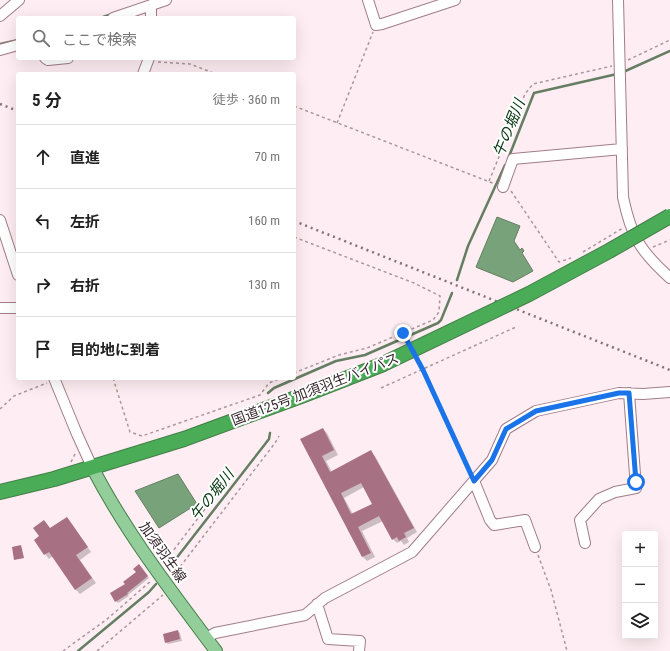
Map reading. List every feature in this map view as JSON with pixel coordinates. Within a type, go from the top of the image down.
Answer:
[{"type":"highway","name":"国道125号 加須羽生バイパス","points":[[3,492],[184,439],[234,422],[381,365],[529,294],[603,255],[670,216]]},
{"type":"main road","name":"加須羽生線","points":[[92,467],[121,518],[157,571],[216,651]]},
{"type":"street","points":[[0,16],[19,0]]},
{"type":"street","points":[[119,16],[166,0]]},
{"type":"street","points":[[368,0],[376,25],[454,0]]},
{"type":"street","points":[[618,0],[623,197],[630,224],[644,252],[653,263],[670,278]]},
{"type":"street","points":[[151,5],[151,16]]},
{"type":"street","points":[[0,50],[16,46]]},
{"type":"street","points":[[144,72],[148,60]]},
{"type":"street","points":[[503,187],[514,159],[622,149]]},
{"type":"street","points":[[0,220],[16,269]]},
{"type":"street","points":[[0,308],[16,308]]},
{"type":"street","points":[[54,380],[92,467]]},
{"type":"street","points":[[206,638],[215,633],[305,615],[325,598],[412,552],[492,460],[506,429],[536,411],[619,393],[643,394],[670,392]]},
{"type":"street","points":[[585,543],[580,520],[594,504],[600,499],[615,492],[636,488],[629,393]]},
{"type":"street","points":[[474,481],[490,520],[494,525],[525,520],[535,547]]},
{"type":"street","points":[[317,604],[328,640],[360,641],[359,651]]},
{"type":"path","points":[[337,123],[376,25]]},
{"type":"path","points":[[489,182],[525,94],[533,84],[619,64],[670,40]]},
{"type":"path","points":[[148,60],[190,64],[211,72]]},
{"type":"path","points":[[296,107],[510,190],[559,262],[572,258]]},
{"type":"path","points":[[579,254],[630,224]]},
{"type":"path","points":[[296,238],[414,283],[440,296],[439,312],[433,320],[366,348],[339,355],[296,372]]},
{"type":"path","points":[[644,252],[670,240]]},
{"type":"path","points":[[380,388],[516,327]]},
{"type":"path","points":[[403,333],[410,345]]},
{"type":"path","points":[[417,357],[474,481]]},
{"type":"path","points":[[0,409],[14,396],[52,380]]},
{"type":"path","points":[[114,380],[130,432],[142,436],[260,395],[269,383],[276,380]]},
{"type":"path","points":[[97,651],[168,586],[172,578],[279,436]]},
{"type":"path","points":[[63,651],[111,615],[154,577],[157,571],[205,510]]},
{"type":"path","points":[[535,547],[551,590],[567,651]]},
{"type":"shaded area","points":[[497,217],[520,226],[514,241],[520,250],[522,248],[524,251],[522,253],[533,271],[513,282],[476,267]]},
{"type":"shaded area","points":[[178,474],[197,504],[159,528],[135,491]]},
{"type":"building","points":[[323,428],[334,450],[322,456],[330,472],[371,450],[414,528],[404,533],[406,537],[399,541],[397,537],[392,540],[379,516],[358,527],[371,553],[362,557],[300,439]],"holes":[[[361,483],[372,504],[351,514],[341,493]]]},
{"type":"building","points":[[67,517],[88,547],[76,555],[92,578],[75,590],[49,552],[44,555],[34,540],[39,536],[33,528],[44,520],[50,528]]},
{"type":"building","points":[[21,545],[24,558],[14,560],[12,547]]},
{"type":"building","points":[[139,564],[148,576],[127,593],[128,594],[115,602],[110,593],[125,584],[123,582],[136,572],[133,569]]},
{"type":"building","points":[[178,630],[180,639],[165,643],[163,634]]},
{"type":"waterway","points":[[106,16],[112,14]]},
{"type":"waterway","points":[[0,44],[16,40]]},
{"type":"waterway","name":"午の堀川","points":[[621,73],[670,51]]},
{"type":"waterway","name":"午の堀川","points":[[508,159],[534,93],[617,74]]},
{"type":"waterway","name":"午の堀川","points":[[457,280],[468,246],[505,165]]},
{"type":"waterway","name":"午の堀川","points":[[296,378],[336,361],[365,355],[438,323],[441,320],[452,293]]},
{"type":"waterway","name":"午の堀川","points":[[268,393],[274,388],[292,380]]},
{"type":"waterway","name":"午の堀川","points":[[168,569],[269,439],[270,433]]},
{"type":"waterway","name":"午の堀川","points":[[78,651],[149,592],[156,584]]},
{"type":"railway","points":[[0,104],[16,110]]},
{"type":"railway","points":[[296,222],[670,370]]},
{"type":"route","points":[[403,333],[423,370],[474,481],[492,460],[506,429],[536,411],[619,393],[629,393],[636,482]]}]
